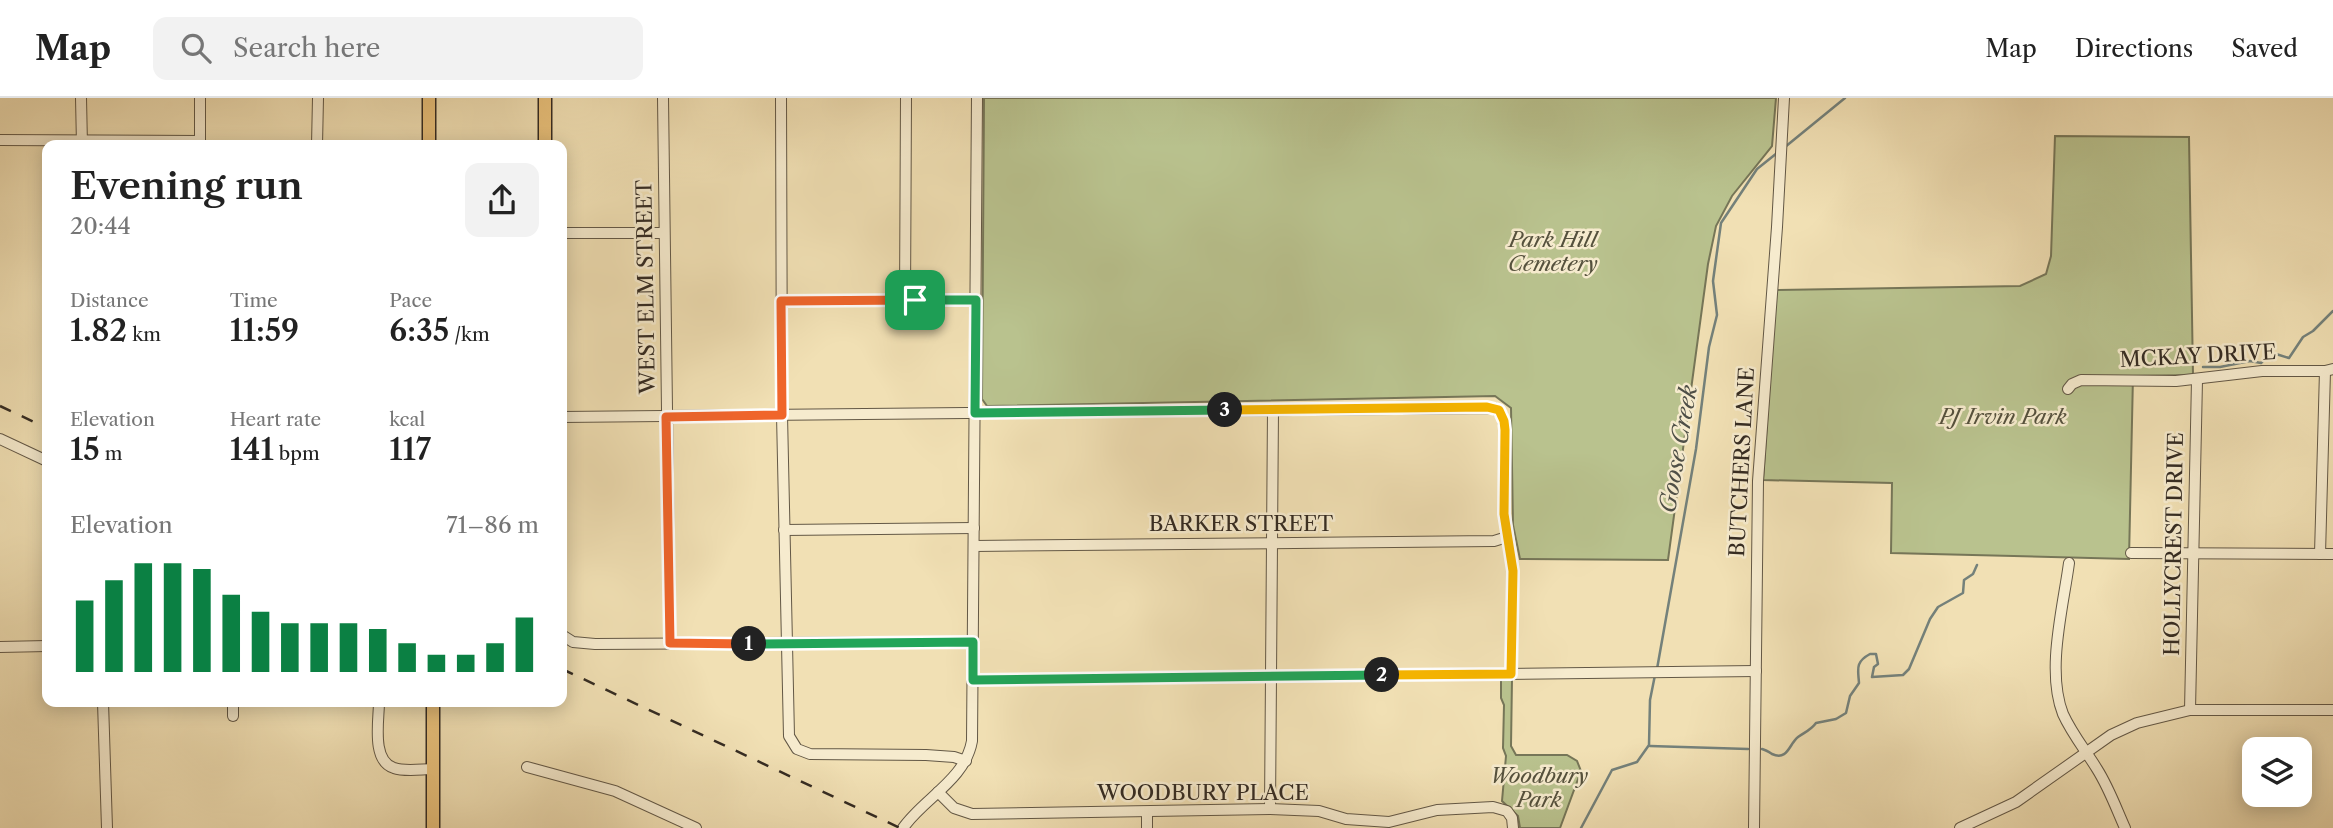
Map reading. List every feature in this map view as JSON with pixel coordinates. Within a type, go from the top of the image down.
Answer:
[{"type":"main road","points":[[429,98],[429,140]]},
{"type":"main road","points":[[545,98],[545,140]]},
{"type":"main road","points":[[433,707],[433,828]]},
{"type":"street","points":[[81,98],[82,140]]},
{"type":"street","points":[[200,98],[200,140]]},
{"type":"street","points":[[317,140],[318,98]]},
{"type":"street","name":"WEST ELM STREET","points":[[663,98],[670,643]]},
{"type":"street","points":[[780,98],[787,726],[791,742],[797,749],[810,754],[926,755],[954,757],[966,761]]},
{"type":"street","points":[[905,300],[906,98]]},
{"type":"street","points":[[903,828],[966,761],[972,741],[977,98]]},
{"type":"street","name":"BUTCHERS LANE","points":[[1754,828],[1759,469],[1784,98]]},
{"type":"street","points":[[0,140],[42,142]]},
{"type":"street","points":[[567,233],[664,233]]},
{"type":"street","points":[[781,301],[976,300]]},
{"type":"street","points":[[2320,554],[2329,370]]},
{"type":"street","name":"MCKAY DRIVE","points":[[2068,390],[2072,384],[2081,380],[2197,380],[2262,371],[2329,370]]},
{"type":"street","name":"HOLLYCREST DRIVE","points":[[2190,710],[2197,380]]},
{"type":"street","points":[[567,416],[1465,407],[1499,410],[1505,430],[1504,514],[1513,571],[1511,674]]},
{"type":"street","points":[[1270,809],[1273,409]]},
{"type":"street","points":[[0,439],[42,459]]},
{"type":"street","points":[[784,530],[974,528]]},
{"type":"street","name":"BARKER STREET","points":[[974,546],[1494,541],[1507,537]]},
{"type":"street","points":[[2131,553],[2333,554]]},
{"type":"street","points":[[2069,563],[2056,673],[2063,712],[2072,732],[2108,787],[2125,828]]},
{"type":"street","points":[[567,638],[578,643],[973,642]]},
{"type":"street","points":[[0,647],[42,646]]},
{"type":"street","points":[[973,680],[1756,671]]},
{"type":"street","points":[[103,707],[107,828]]},
{"type":"street","points":[[233,707],[233,716]]},
{"type":"street","points":[[379,707],[379,749],[384,762],[396,769],[433,769]]},
{"type":"street","points":[[1960,828],[1986,823],[2111,735],[2137,723],[2190,710],[2333,710]]},
{"type":"street","points":[[527,767],[627,796],[696,828]]},
{"type":"street","name":"WOODBURY PLACE","points":[[938,792],[954,808],[972,814],[1270,809],[1319,811],[1346,819],[1389,822],[1437,810],[1493,807],[1507,811],[1513,823]]},
{"type":"street","points":[[1147,812],[1147,828]]},
{"type":"green space","name":"Park Hill Cemetery","points":[[984,98],[1776,98],[1772,146],[1732,196],[1716,226],[1708,264],[1668,560],[1520,559],[1513,525],[1511,408],[1495,396],[987,406],[982,399]]},
{"type":"green space","name":"PJ Irvin Park","points":[[2055,136],[2189,137],[2193,375],[2133,376],[2129,559],[1891,553],[1892,483],[1763,480],[1776,290],[2020,286],[2046,274],[2051,256]]},
{"type":"green space","name":"Woodbury Park","points":[[1512,679],[1511,746],[1516,755],[1567,755],[1577,761],[1581,771],[1560,828],[1520,828],[1518,816],[1502,801],[1506,756],[1503,748],[1504,705],[1501,698],[1501,680]]},
{"type":"waterway","name":"Goose Creek","points":[[1785,147],[1845,98]]},
{"type":"waterway","name":"Goose Creek","points":[[1657,669],[1696,449],[1709,347],[1717,315],[1713,281],[1721,223],[1757,169],[1777,153]]},
{"type":"waterway","points":[[2203,367],[2220,367],[2250,361],[2261,363],[2266,358],[2272,360],[2276,354],[2289,358],[2303,337],[2333,311]]},
{"type":"waterway","points":[[1762,749],[1777,756],[1785,754],[1795,740],[1816,723],[1836,719],[1846,713],[1850,696],[1859,683],[1860,663],[1870,654],[1876,654],[1878,664],[1874,667],[1872,677],[1903,675],[1909,669],[1930,619],[1938,607],[1963,593],[1964,580],[1973,574],[1977,565]]},
{"type":"waterway","name":"Goose Creek","points":[[1581,828],[1612,770],[1637,762],[1649,745],[1650,700],[1655,675]]},
{"type":"waterway","points":[[1650,746],[1748,749]]},
{"type":"railway","points":[[0,406],[42,426]]},
{"type":"railway","points":[[567,671],[900,828]]},
{"type":"route","points":[[915,300],[976,300],[975,413],[1453,407],[1487,407],[1499,410],[1505,430],[1504,514],[1513,571],[1511,674],[973,680],[973,642],[670,643],[666,417],[782,415],[781,301],[915,300]]}]
